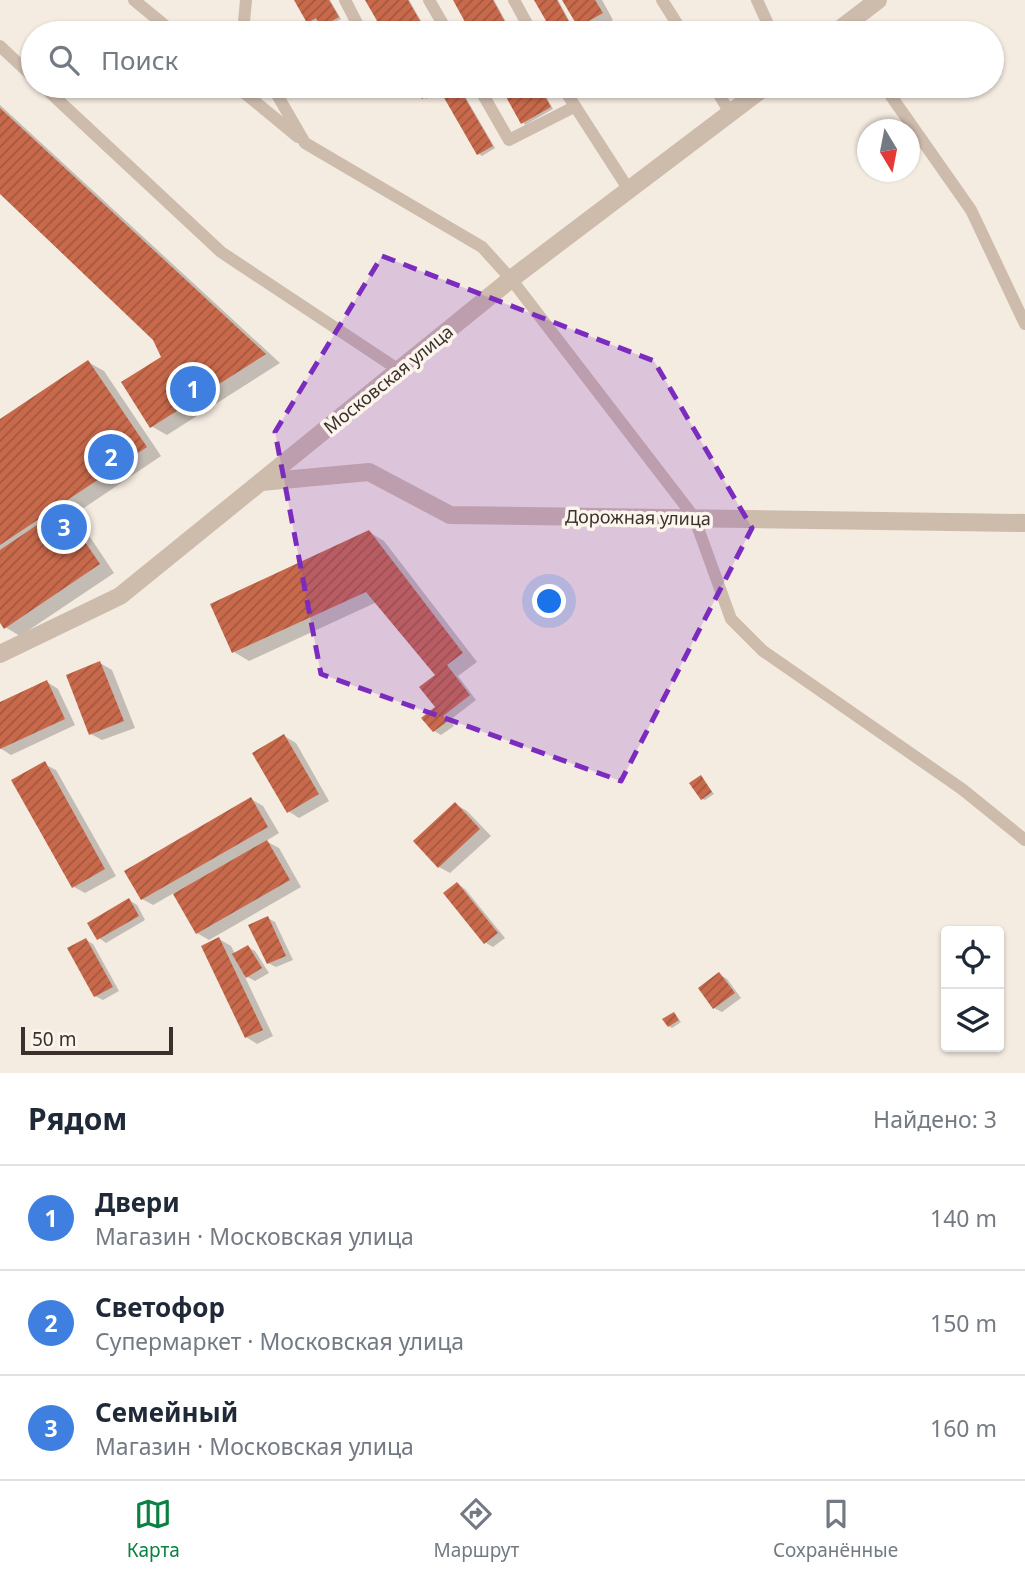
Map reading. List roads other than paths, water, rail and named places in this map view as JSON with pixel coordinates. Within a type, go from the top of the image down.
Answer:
[{"type":"street","points":[[854,21],[878,0]]},
{"type":"street","name":"Московская улица","points":[[0,654],[121,596],[511,279],[750,98]]},
{"type":"street","name":"Дорожная улица","points":[[261,482],[369,472],[450,515],[1025,523]]},
{"type":"lane","points":[[134,0],[159,21]]},
{"type":"lane","points":[[244,21],[246,0]]},
{"type":"lane","points":[[345,0],[356,21]]},
{"type":"lane","points":[[429,0],[441,21]]},
{"type":"lane","points":[[513,0],[526,21]]},
{"type":"lane","points":[[662,0],[675,21]]},
{"type":"lane","points":[[757,0],[767,21]]},
{"type":"lane","points":[[0,46],[21,66]]},
{"type":"lane","points":[[56,98],[222,252],[399,370]]},
{"type":"lane","points":[[251,98],[305,143],[482,247],[511,279],[694,517],[731,619],[763,650],[962,789],[1025,840]]},
{"type":"lane","points":[[283,98],[305,143]]},
{"type":"lane","points":[[485,98],[509,141],[574,107]]},
{"type":"lane","points":[[569,98],[629,190]]},
{"type":"lane","points":[[721,98],[730,113]]},
{"type":"lane","points":[[892,98],[971,210],[1025,324]]},
{"type":"place","name":"Двери","points":[[193,389]]},
{"type":"place","name":"Светофор","points":[[111,457]]},
{"type":"place","name":"Семейный","points":[[64,527]]}]
